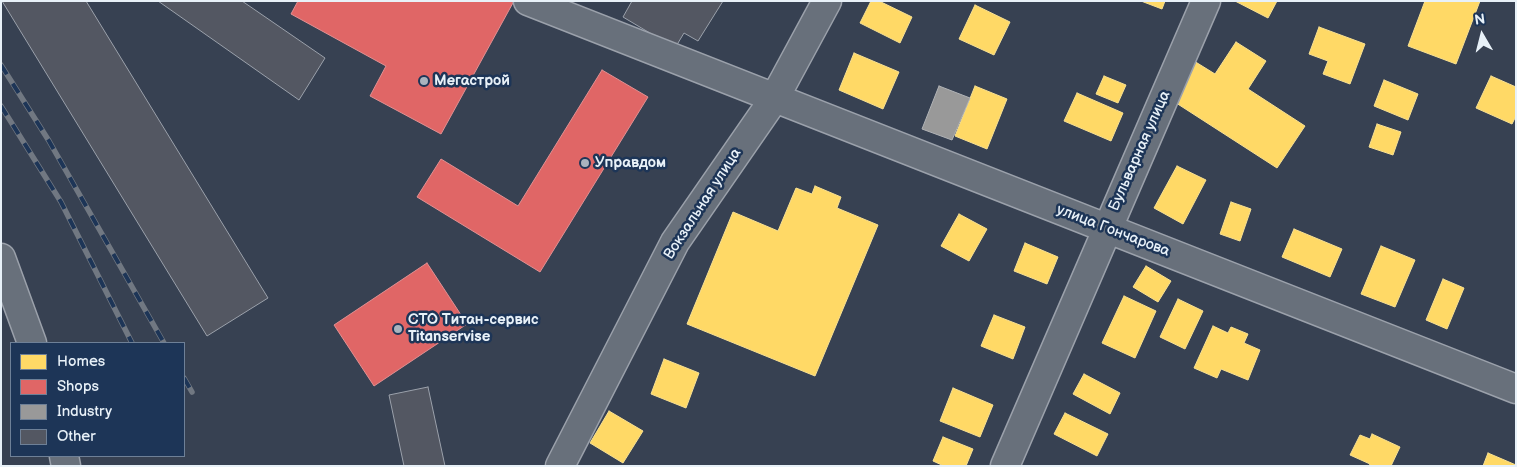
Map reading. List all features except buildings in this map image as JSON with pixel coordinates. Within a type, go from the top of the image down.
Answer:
[{"type":"street","name":"улица Гончарова","points":[[528,1],[709,74],[1516,389]]},
{"type":"street","name":"Вокзальная улица","points":[[560,466],[675,242],[774,99],[826,1]]},
{"type":"street","name":"Бульварная улица","points":[[1005,466],[1206,1]]},
{"type":"street","points":[[1,258],[32,342]]},
{"type":"railway","points":[[1,65],[49,141],[163,342]]},
{"type":"railway","points":[[1,106],[61,202],[131,342]]},
{"type":"railway","points":[[185,380],[192,392]]},
{"type":"place","name":"Мегастрой","points":[[424,81]]},
{"type":"place","name":"Управдом","points":[[585,163]]},
{"type":"place","name":"СТО Титан-сервис Titanservise","points":[[398,329]]}]
